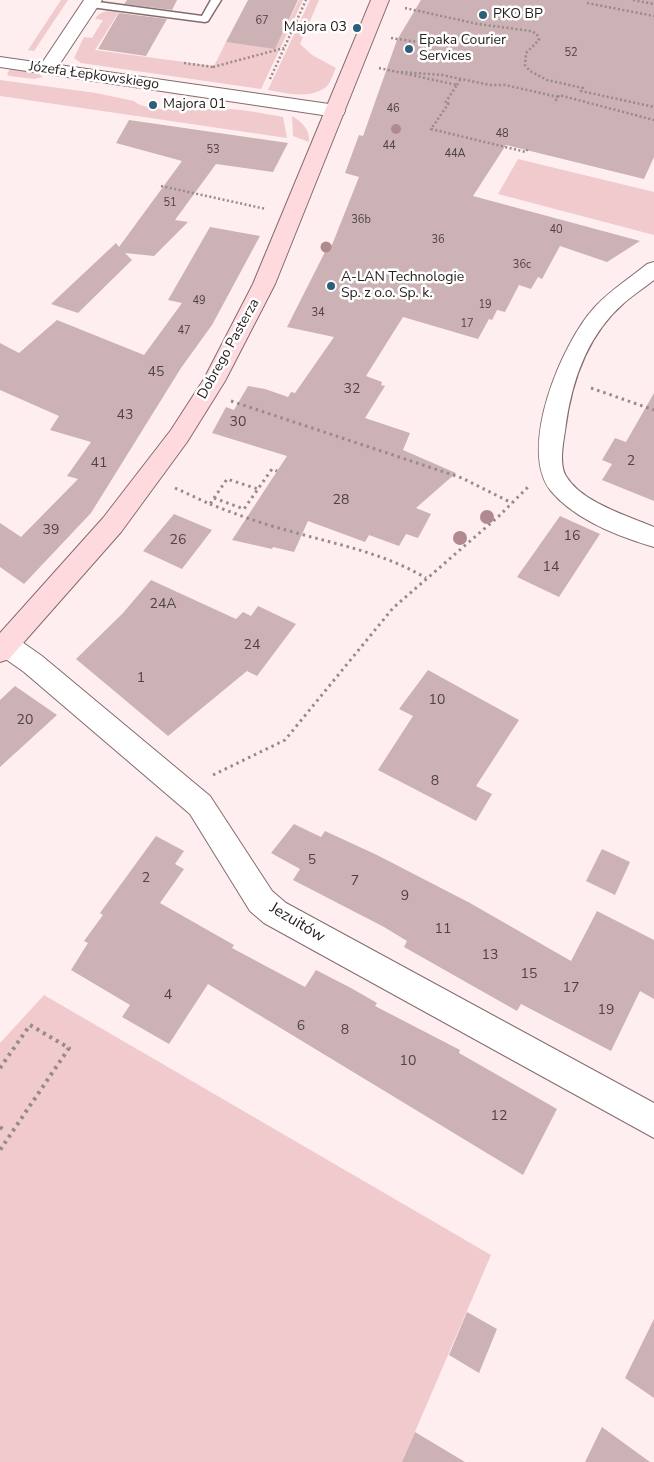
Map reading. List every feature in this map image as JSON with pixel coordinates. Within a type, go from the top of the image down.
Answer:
[{"type":"street","name":"Dobrego Pasterza","points":[[3,648],[112,525],[179,436],[214,381],[264,284],[380,0]]},
{"type":"street","points":[[47,69],[92,2]]},
{"type":"street","name":"Józefa Łepkowskiego","points":[[0,62],[336,111]]},
{"type":"street","points":[[654,269],[615,300],[597,319],[573,355],[563,378],[553,430],[551,452],[553,474],[558,483],[576,501],[654,538]]},
{"type":"street","name":"Jezuitów","points":[[3,648],[33,664],[200,805],[261,901],[275,913],[654,1121]]},
{"type":"lane","points":[[92,2],[205,19],[216,0]]},
{"type":"path","points":[[268,83],[306,0]]},
{"type":"path","points":[[633,0],[654,4]]},
{"type":"path","points":[[587,3],[654,16]]},
{"type":"path","points":[[415,10],[459,18],[478,24],[535,32],[538,40],[528,50],[524,59],[525,65],[536,76],[583,88],[581,91],[654,107]]},
{"type":"path","points":[[459,18],[467,17]]},
{"type":"path","points":[[388,38],[431,44],[425,53],[469,61]]},
{"type":"path","points":[[192,70],[226,64],[284,48]]},
{"type":"path","points":[[377,67],[457,85]]},
{"type":"path","points":[[401,72],[414,71],[468,79],[496,86],[505,85],[558,98]]},
{"type":"path","points":[[460,80],[445,103],[450,104],[431,129],[526,152],[528,148]]},
{"type":"path","points":[[554,104],[559,95],[654,120]]},
{"type":"path","points":[[161,186],[275,210]]},
{"type":"path","points":[[563,378],[654,410]]},
{"type":"path","points":[[230,401],[462,478],[512,503]]},
{"type":"path","points":[[214,498],[244,509],[272,469],[277,471]]},
{"type":"path","points":[[161,774],[205,778],[264,752],[285,740],[392,608],[536,480],[553,474]]},
{"type":"path","points":[[210,504],[227,479],[258,489]]},
{"type":"path","points":[[171,486],[210,504],[264,525],[331,540],[404,564],[426,578]]},
{"type":"path","points":[[0,1068],[30,1025],[69,1048],[0,1150]]},
{"type":"shaded area","points":[[61,0],[68,0],[34,51],[28,50]]},
{"type":"shaded area","points":[[299,0],[303,0],[261,89],[81,63],[74,58],[84,37],[92,38],[103,20],[95,19],[97,16],[112,11],[119,12],[95,50],[214,66],[226,42],[275,48]]},
{"type":"shaded area","points":[[310,0],[319,0],[300,44],[312,55],[336,68],[331,80],[327,86],[314,93],[290,94],[268,90]]},
{"type":"shaded area","points":[[11,67],[38,73],[43,77],[34,79],[9,76],[7,74]]},
{"type":"shaded area","points":[[0,80],[96,93],[134,101],[152,108],[179,110],[229,109],[283,117],[287,138],[0,96]]},
{"type":"shaded area","points":[[292,116],[305,126],[309,142],[293,136]]},
{"type":"shaded area","points":[[518,159],[654,192],[654,235],[498,194]]},
{"type":"shaded area","points":[[44,995],[491,1255],[402,1462],[0,1462],[0,1043]]},
{"type":"building","points":[[127,0],[177,0],[172,10],[124,4]]},
{"type":"building","points":[[248,0],[298,0],[275,49],[226,42]]},
{"type":"building","points":[[421,0],[654,0],[654,157],[644,179],[506,145],[473,196],[640,241],[607,262],[560,246],[542,279],[538,277],[531,289],[519,285],[505,312],[497,310],[492,320],[489,319],[478,339],[403,317],[366,376],[382,382],[381,385],[385,386],[365,418],[410,433],[403,450],[456,473],[416,508],[431,514],[418,538],[406,534],[399,546],[369,535],[365,542],[308,521],[294,552],[232,540],[287,456],[212,433],[226,407],[234,410],[248,386],[265,389],[288,397],[291,392],[295,393],[334,337],[287,327],[329,244],[332,245],[359,177],[345,173],[359,135],[363,136],[397,40]]},
{"type":"building","points":[[119,13],[167,19],[146,56],[98,49]]},
{"type":"building","points":[[129,120],[288,143],[273,172],[216,164],[175,220],[188,222],[154,256],[125,253],[132,260],[78,313],[51,304],[116,243],[119,247],[182,161],[116,143]]},
{"type":"building","points":[[210,227],[260,236],[212,325],[181,368],[91,513],[24,584],[0,567],[0,523],[21,537],[78,479],[67,476],[91,442],[50,430],[59,416],[0,390],[0,343],[19,353],[57,320],[144,355],[182,303],[168,300]]},
{"type":"building","points":[[654,393],[654,501],[602,480],[612,464],[602,460],[615,438],[626,442]]},
{"type":"building","points":[[174,514],[212,530],[182,569],[143,551]]},
{"type":"building","points":[[560,516],[600,534],[559,597],[517,577]]},
{"type":"building","points":[[151,580],[236,619],[243,612],[251,616],[258,606],[296,624],[257,676],[247,671],[168,736],[76,659],[123,613]]},
{"type":"building","points":[[428,670],[519,720],[476,786],[492,794],[476,821],[378,770],[413,716],[399,709]]},
{"type":"building","points":[[15,686],[57,715],[0,767],[0,700]]},
{"type":"building","points":[[294,824],[321,837],[325,831],[377,855],[470,903],[571,961],[597,911],[654,940],[654,999],[640,991],[611,1051],[521,1004],[517,1011],[404,947],[407,941],[384,927],[293,880],[300,869],[271,853]]},
{"type":"building","points":[[156,836],[184,851],[175,864],[184,869],[160,903],[234,945],[232,948],[305,987],[316,970],[351,988],[377,1003],[375,1006],[460,1050],[459,1053],[557,1109],[523,1175],[208,984],[169,1044],[122,1017],[130,1005],[71,970],[88,943],[84,941],[103,915],[100,913]]},
{"type":"building","points":[[602,849],[630,862],[615,895],[586,881]]},
{"type":"building","points":[[467,1312],[497,1329],[479,1373],[449,1355]]},
{"type":"building","points":[[654,1319],[654,1398],[625,1378]]},
{"type":"building","points":[[602,1427],[650,1462],[585,1462]]},
{"type":"building","points":[[415,1432],[465,1462],[402,1462]]},
{"type":"place","name":"PKO BP","points":[[483,15]]},
{"type":"place","name":"Majora 03","points":[[357,28]]},
{"type":"place","name":"Epaka Courier Services","points":[[409,49]]},
{"type":"place","name":"Majora 01","points":[[153,105]]},
{"type":"place","name":"A-LAN Technologie Sp. z o.o. Sp. k.","points":[[331,286]]}]
